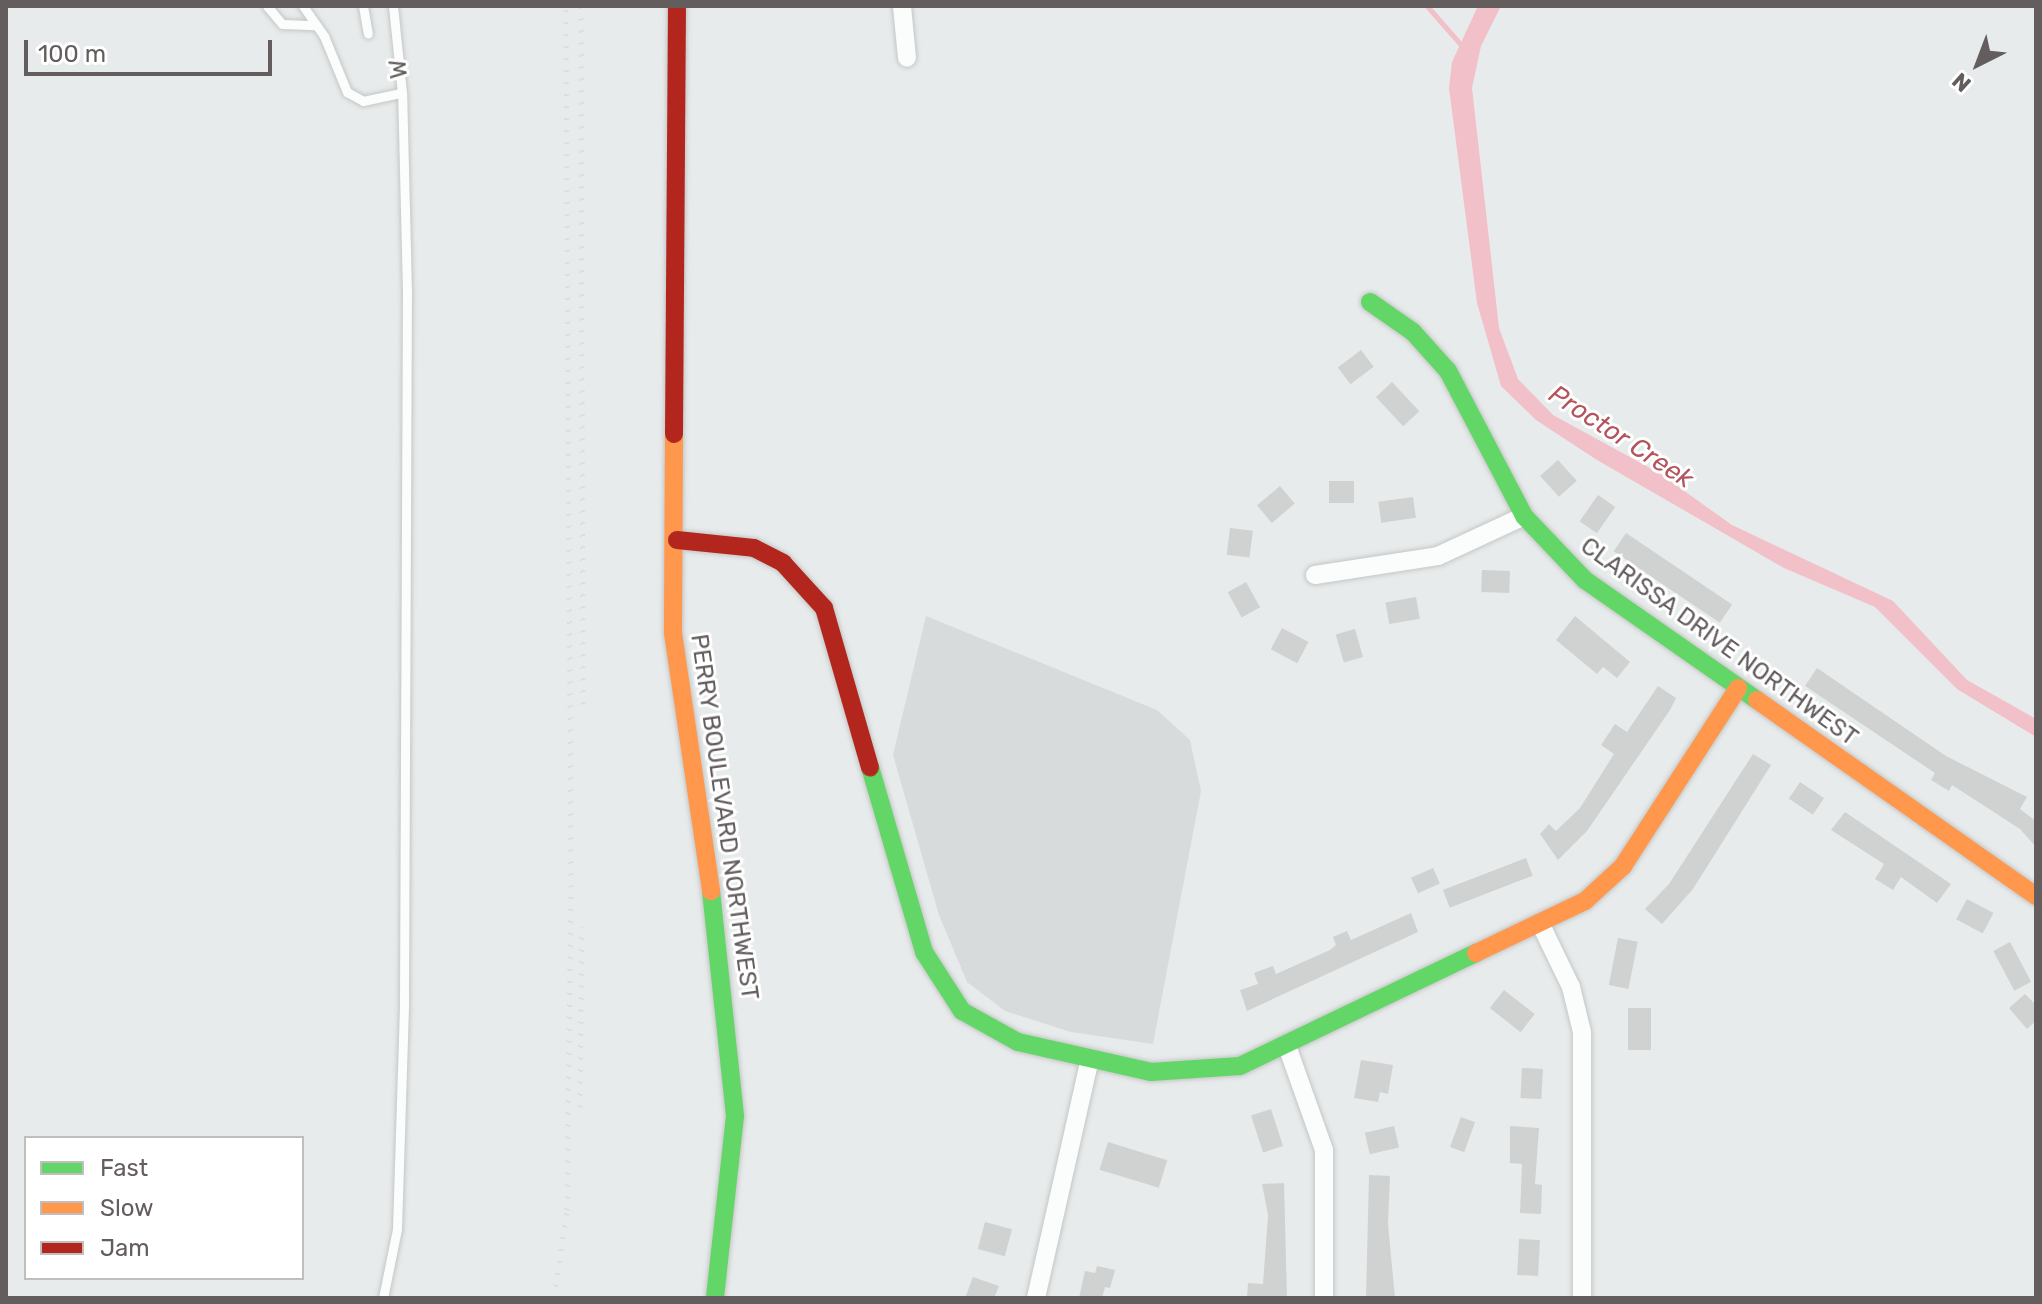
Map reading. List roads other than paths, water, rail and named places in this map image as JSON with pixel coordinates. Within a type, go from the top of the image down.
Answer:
[{"type":"street","name":"PERRY BOULEVARD NORTHWEST","points":[[677,6],[677,540],[673,633],[724,976],[735,1116],[715,1298]]},
{"type":"street","points":[[902,6],[907,58]]},
{"type":"street","name":"CLARISSA DRIVE NORTHWEST","points":[[1370,302],[1413,332],[1448,371],[1524,516],[1585,580],[2036,896]]},
{"type":"street","points":[[1315,575],[1438,556],[1524,516]]},
{"type":"street","points":[[677,540],[754,548],[811,589],[835,634],[938,982],[962,1011],[992,1032],[1090,1059],[1194,1074],[1240,1066],[1287,1046],[1585,901],[1623,866],[1738,688]]},
{"type":"street","points":[[1541,925],[1571,987],[1582,1032],[1582,1298]]},
{"type":"street","points":[[1287,1046],[1324,1150],[1324,1298]]},
{"type":"street","points":[[1036,1298],[1090,1059]]},
{"type":"lane","points":[[267,6],[282,24],[316,25]]},
{"type":"lane","points":[[303,6],[316,25]]},
{"type":"lane","points":[[363,6],[368,34]]},
{"type":"lane","name":"W","points":[[316,25],[347,92],[363,101],[402,93],[393,6]]},
{"type":"lane","points":[[383,1298],[397,1229],[403,1044],[407,277],[402,93]]},
{"type":"waterway","points":[[1427,6],[1463,47]]},
{"type":"railway","points":[[554,1298],[567,1210],[571,887],[566,6]]},
{"type":"railway","points":[[581,6],[583,707]]},
{"type":"railway","points":[[580,1107],[582,927]]},
{"type":"water label","name":"Proctor Creek","points":[[1621,437]]}]
